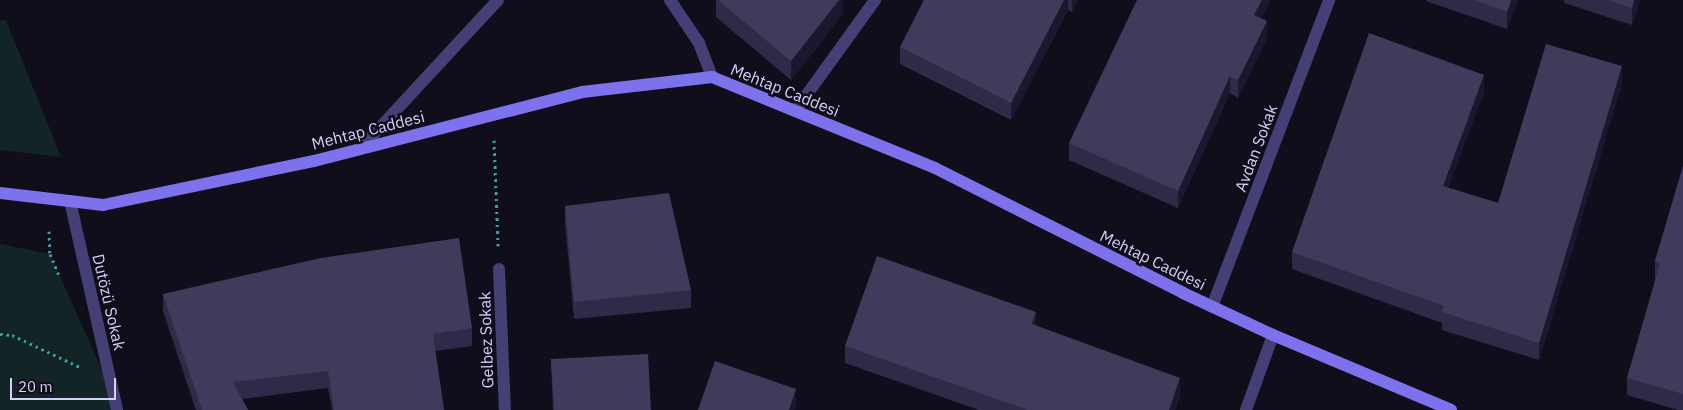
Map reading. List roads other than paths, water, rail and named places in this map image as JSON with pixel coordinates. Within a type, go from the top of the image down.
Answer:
[{"type":"main road","name":"Mehtap Caddesi","points":[[0,193],[103,205],[360,149],[582,92],[712,77],[934,168],[1212,307],[1273,335],[1451,410]]},
{"type":"street","points":[[360,149],[498,0]]},
{"type":"street","points":[[670,0],[698,43],[712,77]]},
{"type":"street","points":[[795,111],[874,0]]},
{"type":"street","name":"Avdan Sokak","points":[[1212,307],[1330,0]]},
{"type":"street","name":"Dutözü Sokak","points":[[70,201],[117,410]]},
{"type":"street","name":"Gelbez Sokak","points":[[499,269],[505,410]]},
{"type":"street","points":[[1246,410],[1273,335]]}]
